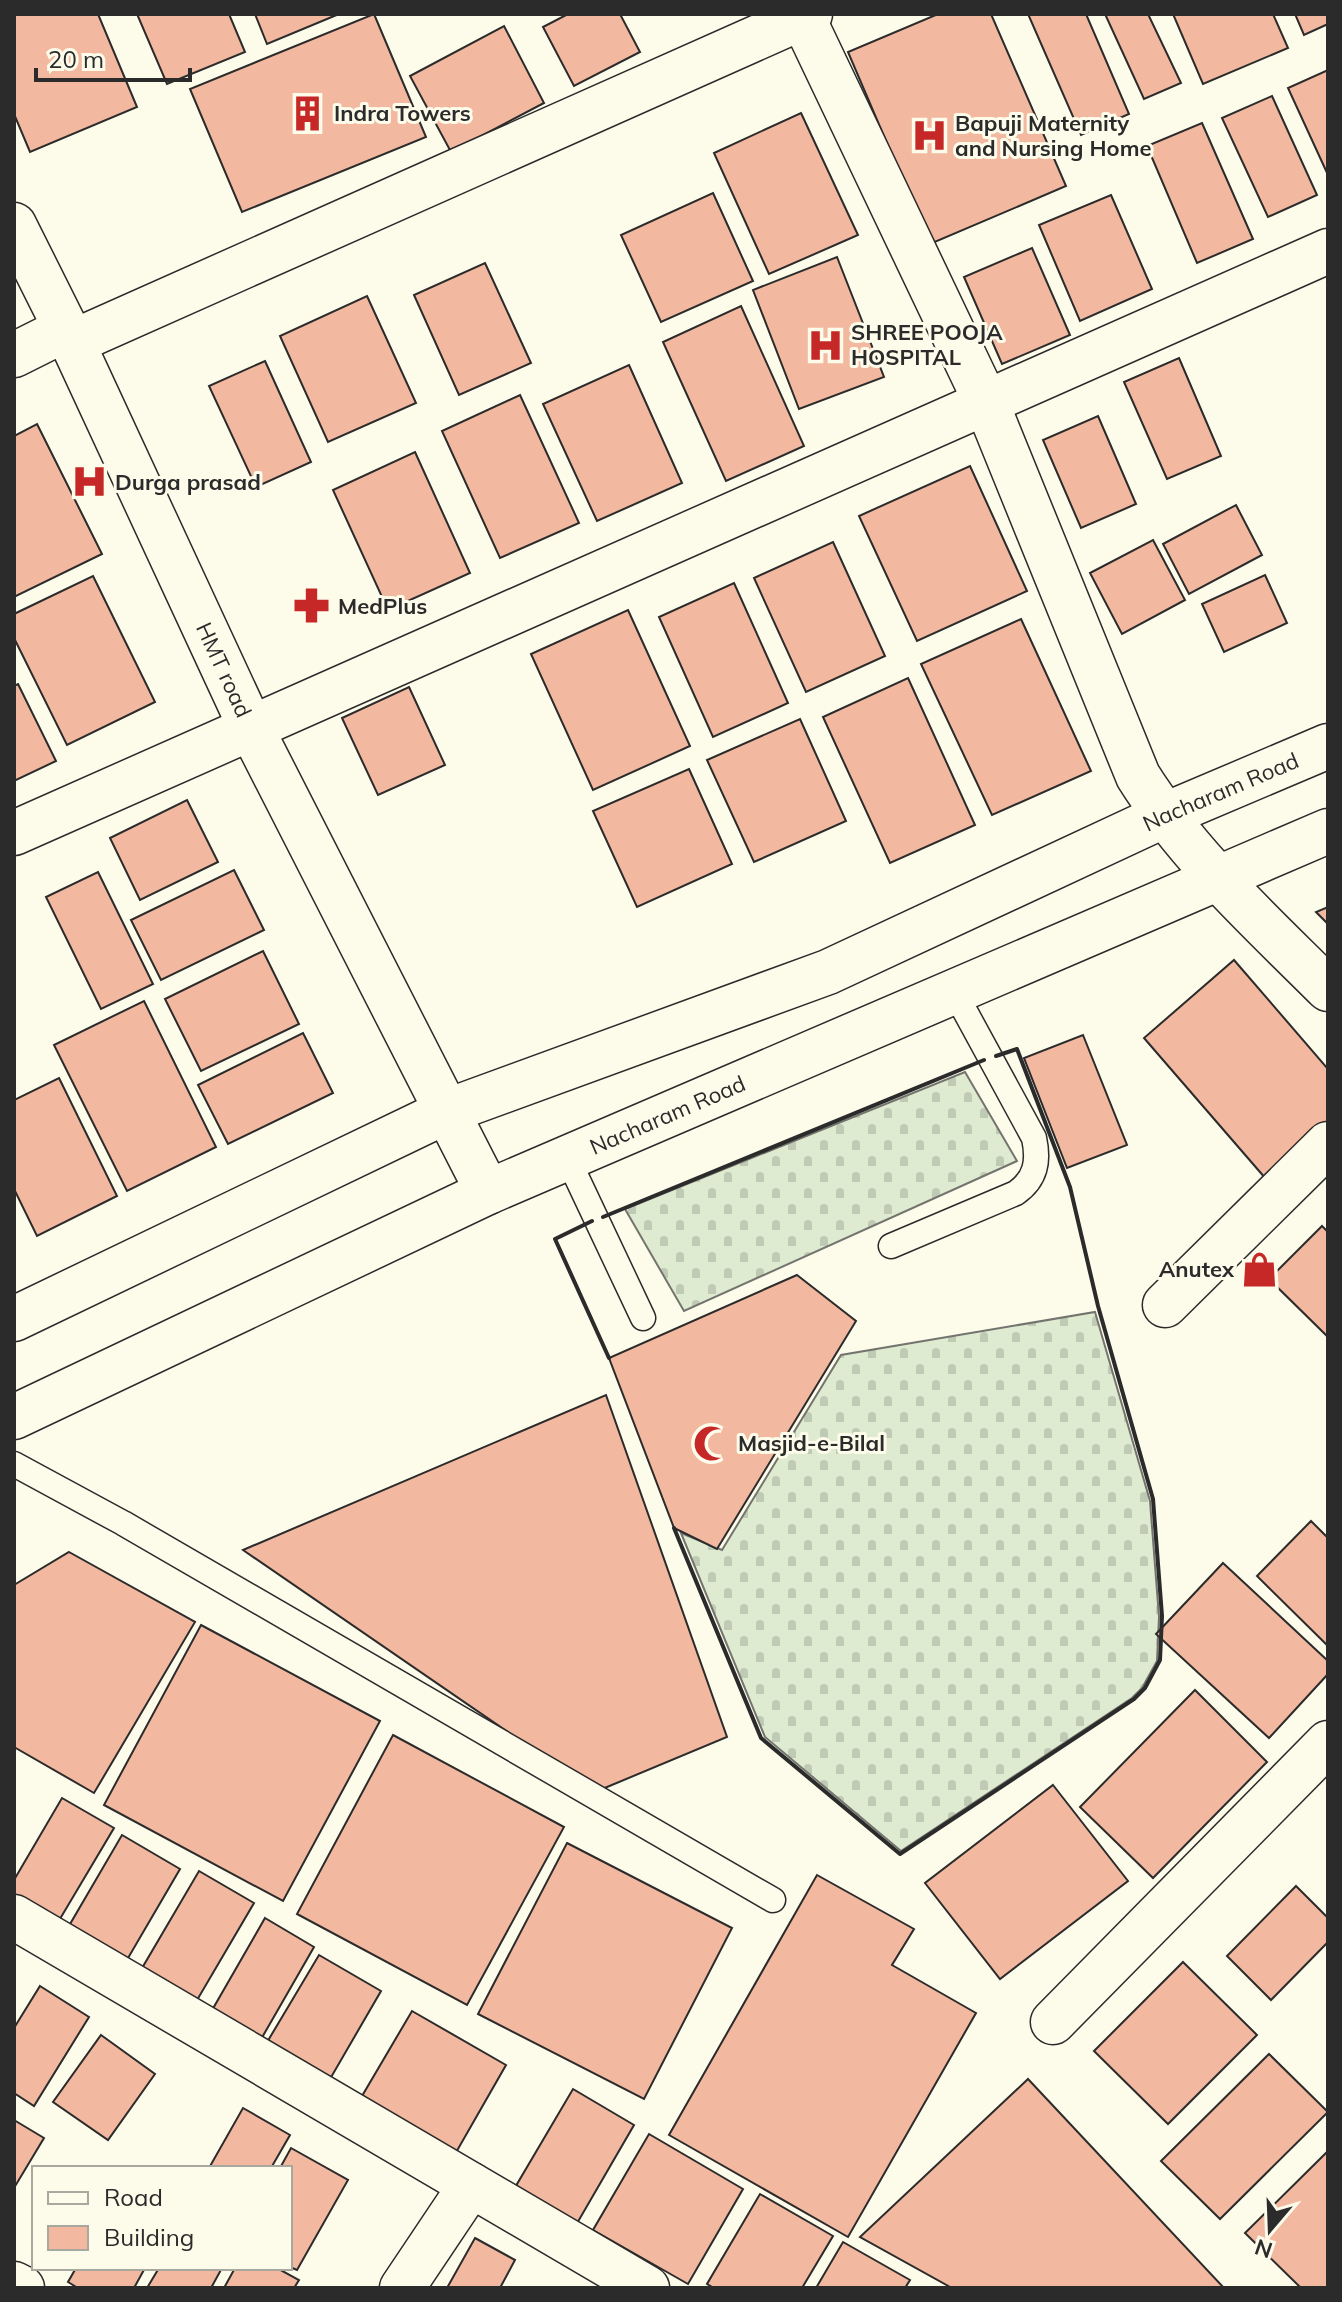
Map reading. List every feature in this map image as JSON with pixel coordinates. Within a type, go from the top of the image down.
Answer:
[{"type":"street","points":[[14,355],[68,336],[804,15],[986,402],[1138,776],[1163,816],[1218,879],[1328,989]]},
{"type":"street","name":"HMT road","points":[[14,225],[251,728],[488,1192]]},
{"type":"street","points":[[14,833],[1328,251]]},
{"type":"street","name":"Nacharam Road","points":[[14,1319],[445,1112],[828,972],[1163,816],[1328,746]]},
{"type":"street","name":"Nacharam Road","points":[[14,1417],[488,1192],[1328,831]]},
{"type":"street","points":[[1165,1305],[1328,1144]]},
{"type":"street","points":[[1053,2022],[1328,1743]]},
{"type":"street","points":[[14,1917],[647,2288]]},
{"type":"street","points":[[402,2288],[471,2185]]},
{"type":"street","points":[[14,2284],[22,2288]]},
{"type":"lane","points":[[891,1246],[1016,1193],[1026,1187],[1036,1167],[1034,1138],[954,991]]},
{"type":"lane","points":[[567,1157],[643,1318]]},
{"type":"lane","points":[[14,1464],[123,1523],[773,1900]]},
{"type":"green space","points":[[965,1072],[1017,1161],[684,1311],[625,1209]]},
{"type":"green space","points":[[1095,1312],[1150,1501],[1159,1617],[1157,1661],[1142,1688],[1132,1698],[901,1851],[765,1737],[681,1533],[722,1550],[841,1355]]},
{"type":"building","points":[[14,14],[98,14],[137,107],[30,152],[14,114]]},
{"type":"building","points":[[137,14],[229,14],[245,52],[167,84]]},
{"type":"building","points":[[255,14],[339,14],[267,44]]},
{"type":"building","name":"Indra Towers","points":[[374,14],[426,137],[242,212],[190,89]]},
{"type":"building","points":[[568,14],[620,14],[640,52],[574,86],[543,27]]},
{"type":"building","points":[[938,14],[991,14],[1066,186],[930,244],[848,52]]},
{"type":"building","points":[[1028,14],[1086,14],[1129,114],[1081,135]]},
{"type":"building","points":[[1105,14],[1148,14],[1181,83],[1144,99]]},
{"type":"building","points":[[1173,14],[1273,14],[1288,48],[1203,84]]},
{"type":"building","points":[[1295,14],[1328,14],[1328,24],[1304,35]]},
{"type":"building","points":[[504,26],[544,103],[451,152],[410,76]]},
{"type":"building","points":[[1328,70],[1328,175],[1288,88]]},
{"type":"building","points":[[1272,96],[1317,195],[1268,217],[1222,118]]},
{"type":"building","points":[[801,113],[858,235],[769,274],[714,153]]},
{"type":"building","points":[[1202,123],[1253,239],[1197,263],[1147,146]]},
{"type":"building","points":[[713,193],[753,281],[661,322],[621,235]]},
{"type":"building","points":[[1111,195],[1152,289],[1080,321],[1039,225]]},
{"type":"building","points":[[1032,248],[1070,335],[1002,364],[964,277]]},
{"type":"building","points":[[837,257],[884,377],[799,409],[753,290]]},
{"type":"building","points":[[485,263],[531,363],[459,395],[414,295]]},
{"type":"building","points":[[367,296],[416,403],[328,442],[280,336]]},
{"type":"building","points":[[741,306],[804,446],[726,481],[663,342]]},
{"type":"building","points":[[1179,358],[1221,456],[1167,479],[1124,382]]},
{"type":"building","points":[[265,361],[311,462],[256,487],[209,386]]},
{"type":"building","points":[[629,365],[682,483],[597,521],[543,404]]},
{"type":"building","points":[[520,395],[579,523],[500,558],[442,431]]},
{"type":"building","points":[[1098,416],[1136,504],[1081,528],[1043,440]]},
{"type":"building","points":[[37,424],[102,554],[14,597],[14,436]]},
{"type":"building","points":[[415,452],[470,573],[388,610],[333,490]]},
{"type":"building","points":[[970,466],[1027,591],[917,641],[859,516]]},
{"type":"building","points":[[1236,505],[1262,555],[1189,594],[1163,544]]},
{"type":"building","points":[[1153,540],[1185,600],[1122,634],[1090,573]]},
{"type":"building","points":[[833,542],[885,656],[806,692],[754,578]]},
{"type":"building","points":[[1265,575],[1287,623],[1224,652],[1202,604]]},
{"type":"building","points":[[93,576],[155,702],[67,745],[14,638],[14,614]]},
{"type":"building","points":[[734,583],[788,703],[713,737],[659,617]]},
{"type":"building","points":[[628,610],[690,746],[593,790],[531,654]]},
{"type":"building","points":[[1021,619],[1091,771],[992,815],[921,664]]},
{"type":"building","points":[[908,678],[975,825],[890,863],[823,717]]},
{"type":"building","points":[[18,684],[56,761],[14,781],[14,686]]},
{"type":"building","points":[[409,687],[445,765],[378,795],[342,718]]},
{"type":"building","points":[[800,719],[846,821],[754,862],[707,760]]},
{"type":"building","points":[[689,769],[732,864],[637,907],[593,811]]},
{"type":"building","points":[[187,800],[218,862],[140,900],[110,838]]},
{"type":"building","points":[[234,870],[264,930],[161,980],[131,920]]},
{"type":"building","points":[[98,872],[153,984],[101,1009],[46,897]]},
{"type":"building","points":[[1328,907],[1328,924],[1316,912]]},
{"type":"building","points":[[263,951],[299,1024],[201,1071],[165,999]]},
{"type":"building","points":[[1234,960],[1328,1069],[1328,1126],[1266,1179],[1144,1038]]},
{"type":"building","points":[[144,1001],[216,1147],[127,1191],[54,1045]]},
{"type":"building","points":[[303,1033],[333,1093],[228,1144],[198,1085]]},
{"type":"building","points":[[1083,1035],[1127,1145],[1067,1168],[1024,1058]]},
{"type":"building","points":[[59,1078],[117,1196],[37,1236],[14,1189],[14,1100]]},
{"type":"building","points":[[1322,1226],[1328,1232],[1328,1337],[1269,1279]]},
{"type":"building","name":"Masjid-e-Bilal","points":[[797,1275],[856,1321],[717,1549],[674,1528],[609,1358]]},
{"type":"building","points":[[606,1395],[727,1737],[595,1792],[243,1550]]},
{"type":"building","points":[[1311,1521],[1328,1538],[1328,1646],[1257,1576]]},
{"type":"building","points":[[69,1552],[195,1622],[94,1793],[14,1747],[14,1585]]},
{"type":"building","points":[[1223,1563],[1328,1661],[1328,1674],[1269,1738],[1156,1634]]},
{"type":"building","points":[[201,1625],[380,1721],[283,1901],[104,1805]]},
{"type":"building","points":[[1195,1690],[1267,1762],[1153,1878],[1080,1807]]},
{"type":"building","points":[[393,1735],[564,1827],[467,2005],[297,1914]]},
{"type":"building","points":[[1053,1785],[1128,1881],[1000,1979],[925,1883]]},
{"type":"building","points":[[62,1798],[114,1828],[57,1924],[14,1899],[14,1880]]},
{"type":"building","points":[[122,1835],[180,1869],[124,1965],[66,1931]]},
{"type":"building","points":[[567,1843],[732,1928],[644,2099],[478,2014]]},
{"type":"building","points":[[199,1871],[254,1903],[193,2007],[138,1975]]},
{"type":"building","points":[[817,1875],[914,1929],[892,1965],[976,2013],[848,2237],[669,2135]]},
{"type":"building","points":[[1296,1886],[1328,1918],[1328,1942],[1271,2000],[1227,1956]]},
{"type":"building","points":[[265,1918],[314,1947],[260,2041],[211,2012]]},
{"type":"building","points":[[319,1955],[381,1991],[326,2086],[263,2049]]},
{"type":"building","points":[[1183,1962],[1257,2035],[1168,2124],[1094,2051]]},
{"type":"building","points":[[40,1986],[89,2017],[34,2106],[14,2093],[14,2028]]},
{"type":"building","points":[[412,2011],[506,2065],[450,2163],[355,2108]]},
{"type":"building","points":[[101,2035],[155,2074],[108,2140],[53,2102]]},
{"type":"building","points":[[1269,2054],[1328,2112],[1220,2219],[1161,2161]]},
{"type":"building","points":[[1028,2079],[1224,2288],[952,2288],[860,2237]]},
{"type":"building","points":[[573,2089],[634,2125],[572,2232],[510,2196]]},
{"type":"building","points":[[243,2108],[290,2135],[272,2166],[210,2166]]},
{"type":"building","points":[[14,2120],[44,2138],[14,2188]]},
{"type":"building","points":[[649,2134],[743,2189],[688,2284],[593,2230]]},
{"type":"building","points":[[291,2148],[348,2180],[297,2270],[292,2268],[292,2166],[281,2166]]},
{"type":"building","points":[[1328,2151],[1328,2288],[1301,2288],[1245,2233]]},
{"type":"building","points":[[760,2194],[833,2236],[802,2288],[714,2288],[707,2284]]},
{"type":"building","points":[[475,2238],[515,2260],[500,2288],[447,2288]]},
{"type":"building","points":[[843,2242],[910,2280],[905,2288],[816,2288]]},
{"type":"building","points":[[75,2270],[144,2270],[134,2288],[78,2288],[68,2282]]},
{"type":"building","points":[[158,2270],[221,2270],[211,2288],[147,2288]]},
{"type":"building","points":[[234,2270],[281,2270],[299,2280],[294,2288],[224,2288]]},
{"type":"wall","points":[[674,1528],[761,1738],[900,1854],[1134,1699],[1145,1688],[1160,1660],[1162,1616],[1153,1499],[1098,1306],[1070,1187],[1017,1049],[996,1056]]},
{"type":"wall","points":[[603,1217],[984,1060]]},
{"type":"wall","points":[[592,1221],[555,1239],[609,1358]]},
{"type":"place","name":"Indra Towers","points":[[308,113]]},
{"type":"place","name":"Bapuji Maternity and Nursing Home","points":[[929,136]]},
{"type":"place","name":"SHREE POOJA HOSPITAL","points":[[825,345]]},
{"type":"place","name":"Durga prasad","points":[[89,482]]},
{"type":"place","name":"MedPlus","points":[[312,606]]},
{"type":"place","name":"Anutex","points":[[1260,1269]]},
{"type":"place","name":"Masjid-e-Bilal","points":[[712,1443]]}]
